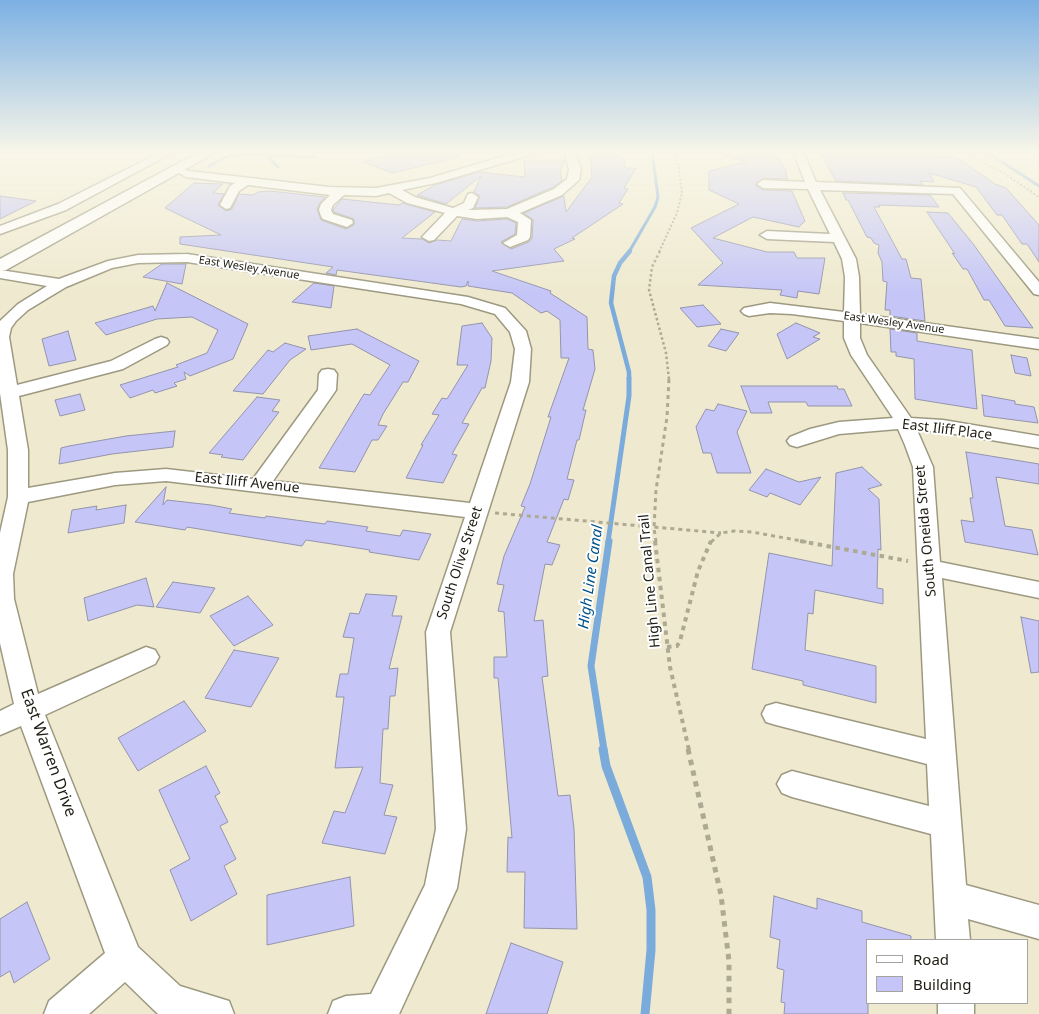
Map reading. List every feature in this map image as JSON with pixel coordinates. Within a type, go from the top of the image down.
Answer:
[{"type":"main road","points":[[7,239],[89,198]]},
{"type":"main road","points":[[0,266],[128,198]]},
{"type":"street","points":[[226,204],[229,198]]},
{"type":"street","points":[[333,198],[327,204],[325,210],[327,216],[347,223]]},
{"type":"street","points":[[408,198],[454,212],[482,215],[509,213],[543,198]]},
{"type":"street","points":[[429,237],[454,212],[469,204],[471,198]]},
{"type":"street","name":"South Oneida Street","points":[[818,198],[849,259],[852,277],[852,338],[858,355],[905,423],[915,444],[922,468],[930,564],[953,939]]},
{"type":"street","points":[[962,198],[1039,291]]},
{"type":"street","points":[[509,213],[525,220],[523,236],[510,243]]},
{"type":"street","points":[[767,235],[839,238]]},
{"type":"street","name":"East Wesley Avenue","points":[[61,284],[81,274],[108,265],[138,259],[187,258],[463,300],[500,311]]},
{"type":"street","points":[[0,274],[61,284]]},
{"type":"street","name":"East Warren Drive","points":[[61,284],[23,307],[2,328],[1,337],[18,450],[18,497],[14,521],[3,561],[1,590],[29,710],[125,959],[170,1001],[216,1014]]},
{"type":"street","name":"East Wesley Avenue","points":[[749,311],[770,308],[792,309],[1039,344]]},
{"type":"street","name":"South Olive Street","points":[[346,1014],[382,1011],[441,888],[452,828],[438,632],[476,511],[520,382],[523,349],[518,331],[500,311]]},
{"type":"street","points":[[9,393],[117,365],[161,342]]},
{"type":"street","points":[[260,484],[327,390],[328,374]]},
{"type":"street","name":"East Iliff Place","points":[[797,441],[817,432],[838,428],[905,423],[943,426],[1039,442]]},
{"type":"street","name":"East Iliff Avenue","points":[[18,497],[115,479],[149,475],[183,476],[476,511]]},
{"type":"street","points":[[930,564],[1039,590]]},
{"type":"street","points":[[0,723],[146,657]]},
{"type":"street","points":[[776,714],[941,755]]},
{"type":"street","points":[[792,784],[946,824]]},
{"type":"street","points":[[950,897],[1039,922]]},
{"type":"street","points":[[62,1014],[125,959]]},
{"type":"path","name":"High Line Canal Trail","points":[[681,198],[677,213],[652,267],[650,290],[654,314],[666,354],[670,387],[656,490],[654,528],[667,647],[678,712],[706,821],[721,895],[729,961],[729,1014]]},
{"type":"path","points":[[476,511],[631,527],[721,533],[734,530],[757,532],[904,561],[930,564]]},
{"type":"path","points":[[667,647],[677,646],[680,641],[700,564],[712,539],[721,533]]},
{"type":"building","points":[[0,198],[36,201],[0,219]]},
{"type":"building","points":[[176,198],[222,198],[218,205],[226,211],[232,209],[237,198],[324,198],[317,209],[321,220],[346,229],[354,225],[354,219],[333,210],[342,199],[399,205],[403,203],[435,212],[402,238],[422,239],[429,243],[437,240],[451,241],[462,219],[477,221],[507,219],[516,223],[515,234],[501,242],[511,249],[529,242],[532,238],[533,220],[524,213],[559,198],[564,198],[566,212],[576,198],[622,198],[619,203],[623,204],[572,238],[575,239],[554,249],[564,261],[492,271],[551,291],[550,293],[587,317],[588,349],[593,350],[595,369],[583,410],[586,410],[579,440],[577,440],[567,479],[574,480],[568,500],[564,499],[547,542],[560,545],[552,565],[545,564],[534,621],[543,620],[548,676],[542,677],[558,796],[570,795],[574,829],[577,929],[524,928],[525,872],[507,872],[508,837],[512,838],[498,678],[494,678],[494,657],[507,657],[504,612],[498,611],[504,585],[497,584],[504,556],[525,507],[521,506],[530,484],[551,417],[548,417],[569,358],[561,358],[560,320],[547,311],[541,313],[512,293],[468,286],[468,281],[466,286],[461,287],[337,270],[336,275],[326,273],[333,267],[180,244],[180,237],[221,235],[165,208]]},
{"type":"building","points":[[428,198],[453,198],[446,204]]},
{"type":"building","points":[[479,198],[527,198],[507,207],[475,208]]},
{"type":"building","points":[[727,198],[795,198],[805,221],[799,227],[753,217],[713,238],[767,252],[794,252],[797,258],[825,258],[819,294],[798,291],[797,298],[780,295],[782,290],[698,285],[723,263],[691,228],[739,204]]},
{"type":"building","points":[[845,198],[932,198],[939,207],[879,205],[880,207],[874,207],[902,259],[906,259],[911,278],[921,279],[925,321],[890,316],[890,310],[885,310],[887,282],[883,281],[882,262],[878,253],[879,245],[867,237],[848,200]]},
{"type":"building","points":[[984,198],[1015,198],[1039,225],[1039,262],[1027,244],[1022,244],[1002,215],[997,215]]},
{"type":"building","points":[[927,212],[948,213],[974,245],[1033,328],[1005,326],[989,300],[984,300],[967,269],[963,269]]},
{"type":"building","points":[[162,264],[186,264],[182,284],[143,277]]},
{"type":"building","points":[[167,283],[248,324],[233,359],[190,376],[184,372],[186,379],[174,383],[177,386],[155,393],[153,390],[130,398],[120,385],[178,367],[176,365],[207,353],[218,330],[192,317],[157,319],[106,335],[95,323],[153,306],[155,311]]},
{"type":"building","points":[[314,283],[334,286],[331,308],[292,302]]},
{"type":"building","points":[[703,305],[721,324],[697,327],[680,308]]},
{"type":"building","points":[[482,323],[492,338],[491,361],[485,388],[482,388],[462,423],[469,424],[452,454],[457,455],[443,483],[406,478],[423,445],[421,445],[439,415],[432,414],[442,398],[447,399],[468,365],[457,365],[462,326]]},
{"type":"building","points":[[796,323],[820,333],[813,337],[820,339],[787,359],[777,334]]},
{"type":"building","points":[[357,329],[419,361],[408,382],[403,382],[378,425],[387,426],[378,440],[372,440],[355,472],[319,468],[364,394],[370,395],[390,365],[352,344],[311,350],[308,336]]},
{"type":"building","points":[[721,329],[739,333],[726,351],[708,346]]},
{"type":"building","points":[[890,329],[917,333],[917,341],[972,350],[977,409],[915,399],[914,359],[896,356],[896,352],[891,352]]},
{"type":"building","points":[[68,331],[76,360],[49,366],[42,339]]},
{"type":"building","points":[[285,343],[306,349],[290,360],[263,394],[233,391],[268,350],[273,352]]},
{"type":"building","points":[[1011,355],[1027,358],[1031,376],[1015,373]]},
{"type":"building","points":[[741,386],[837,386],[838,389],[844,389],[852,406],[808,406],[806,402],[768,402],[772,413],[751,413]]},
{"type":"building","points":[[80,394],[85,410],[60,416],[55,400]]},
{"type":"building","points":[[982,395],[1015,401],[1015,404],[1034,407],[1038,423],[984,416]]},
{"type":"building","points":[[257,397],[280,400],[272,411],[279,412],[243,460],[209,453]]},
{"type":"building","points":[[718,404],[747,411],[737,432],[751,473],[717,473],[711,453],[703,453],[696,427],[706,409],[714,411]]},
{"type":"building","points":[[175,431],[173,447],[112,454],[59,464],[61,448],[126,436]]},
{"type":"building","points":[[966,452],[1039,464],[1039,484],[996,477],[1005,526],[1032,530],[1038,555],[965,542],[961,520],[974,522],[970,498],[973,498]]},
{"type":"building","points":[[862,467],[882,485],[868,489],[879,499],[881,550],[878,549],[877,588],[883,589],[883,604],[815,590],[813,614],[808,613],[805,650],[876,666],[876,703],[803,685],[803,681],[752,669],[769,553],[832,566],[836,473]]},
{"type":"building","points":[[766,469],[799,482],[821,477],[800,505],[770,493],[767,497],[749,490]]},
{"type":"building","points":[[166,487],[163,505],[167,500],[211,505],[232,509],[229,513],[265,518],[266,516],[325,524],[327,521],[368,527],[366,531],[400,536],[403,530],[431,534],[419,560],[306,540],[302,546],[187,527],[185,530],[135,522]]},
{"type":"building","points":[[126,505],[124,523],[68,533],[72,510],[97,506],[96,510]]},
{"type":"building","points":[[146,578],[154,607],[137,605],[88,621],[84,598]]},
{"type":"building","points":[[173,582],[215,588],[200,613],[156,607]]},
{"type":"building","points":[[366,594],[397,596],[392,616],[402,616],[389,669],[398,668],[395,696],[390,696],[388,729],[383,729],[380,783],[393,785],[384,815],[397,817],[385,854],[322,843],[334,811],[345,813],[363,767],[335,768],[344,697],[336,697],[340,674],[348,674],[354,638],[343,637],[350,613],[359,614]]},
{"type":"building","points":[[248,596],[273,625],[234,646],[210,616]]},
{"type":"building","points":[[1021,617],[1039,621],[1039,672],[1031,673]]},
{"type":"building","points":[[234,650],[279,658],[251,707],[205,698]]},
{"type":"building","points":[[184,701],[206,731],[138,771],[118,738]]},
{"type":"building","points":[[206,766],[220,793],[215,796],[228,822],[220,826],[236,859],[224,866],[237,894],[191,921],[170,870],[190,859],[159,790]]},
{"type":"building","points":[[350,877],[354,926],[267,945],[267,895]]},
{"type":"building","points":[[774,896],[817,909],[817,898],[862,911],[862,922],[911,936],[911,939],[866,939],[866,1004],[868,1004],[868,1014],[784,1014],[785,1003],[781,1002],[784,970],[777,968],[780,940],[770,937]]},
{"type":"building","points":[[27,902],[50,959],[14,983],[10,971],[0,977],[0,919]]},
{"type":"building","points":[[511,943],[563,962],[547,1014],[486,1014]]},
{"type":"waterway","name":"High Line Canal","points":[[629,252],[655,207],[658,198]]},
{"type":"waterway","name":"High Line Canal","points":[[608,542],[629,396],[629,372],[611,303],[614,276],[620,263],[630,251]]},
{"type":"waterway","name":"High Line Canal","points":[[604,750],[591,666],[609,541]]},
{"type":"waterway","name":"High Line Canal","points":[[603,749],[606,766],[647,877],[651,910],[651,950],[645,1014]]}]
